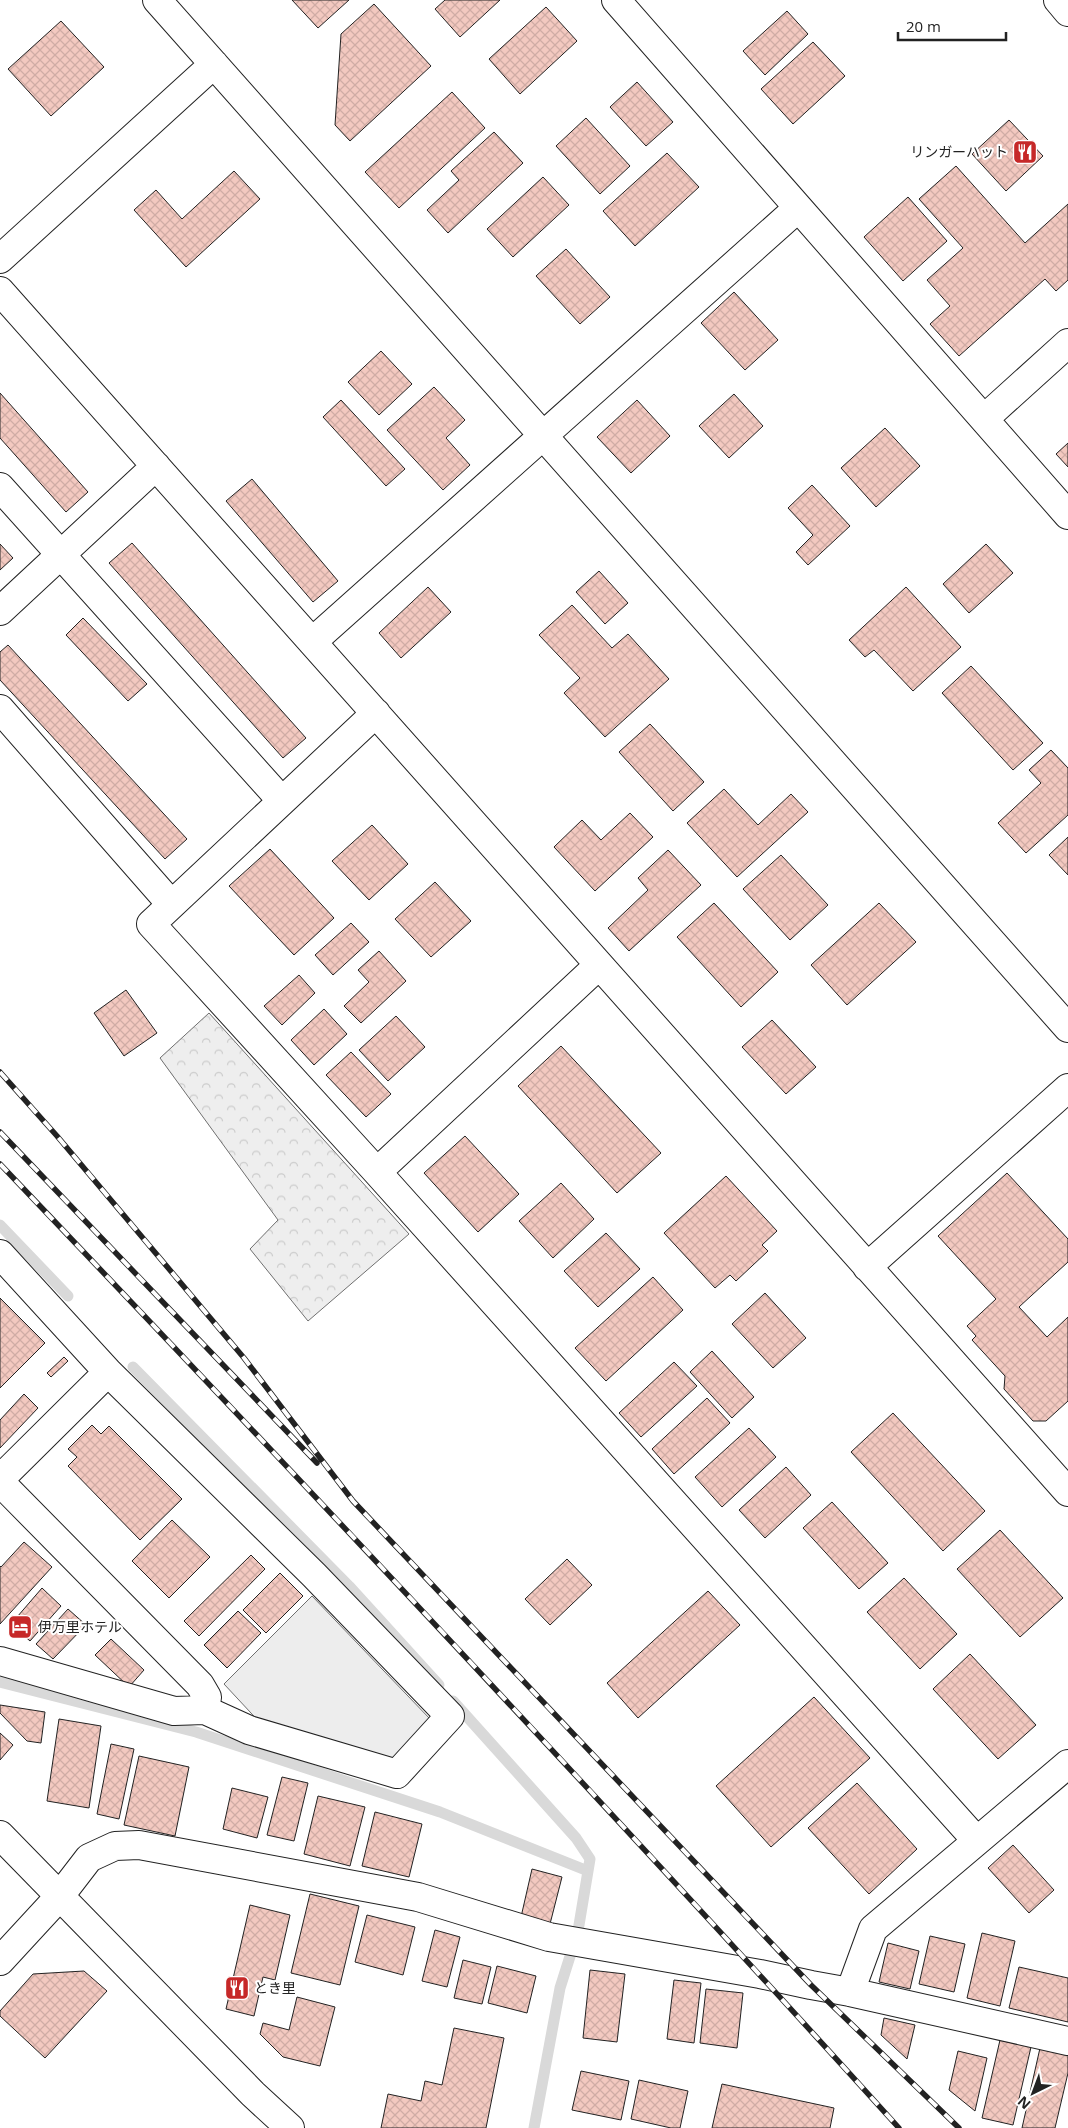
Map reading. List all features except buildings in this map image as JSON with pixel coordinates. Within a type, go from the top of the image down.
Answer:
[{"type":"main road","points":[[157,0],[1068,1028]]},
{"type":"main road","points":[[616,0],[1068,515]]},
{"type":"main road","points":[[1058,0],[1068,12]]},
{"type":"main road","points":[[0,259],[214,64]]},
{"type":"main road","points":[[312,642],[798,208]]},
{"type":"main road","points":[[0,291],[1068,1492]]},
{"type":"main road","points":[[984,419],[1068,343]]},
{"type":"main road","points":[[0,611],[156,466]]},
{"type":"main road","points":[[0,487],[282,801]]},
{"type":"main road","points":[[0,709],[171,904]]},
{"type":"main road","points":[[376,713],[150,924],[377,1172],[978,1841]]},
{"type":"main road","points":[[377,1172],[599,964]]},
{"type":"main road","points":[[867,1267],[1068,1088]]},
{"type":"main road","points":[[0,1254],[108,1372],[314,1575],[450,1716],[397,1774],[249,1730],[205,1710],[174,1711],[0,1661]]},
{"type":"main road","points":[[108,1372],[0,1481],[200,1685],[207,1698],[205,1710]]},
{"type":"main road","points":[[850,1992],[873,1929],[1068,1764]]},
{"type":"main road","points":[[0,1835],[59,1897],[290,2128]]},
{"type":"main road","points":[[0,1961],[59,1897],[89,1858],[115,1846],[139,1845],[418,1897],[548,1937],[850,1992],[1068,2041]]},
{"type":"green space","points":[[209,1013],[409,1234],[308,1321],[250,1249],[278,1220],[160,1058]]},
{"type":"shaded area","points":[[312,1596],[431,1720],[393,1762],[264,1727],[224,1684]]},
{"type":"waterway","points":[[0,1225],[68,1296]]},
{"type":"waterway","points":[[133,1367],[349,1586],[439,1685]]},
{"type":"waterway","points":[[0,1682],[196,1732],[440,1812],[588,1871]]},
{"type":"waterway","points":[[453,1701],[576,1838],[590,1859],[578,1931],[560,1988],[534,2128]]},
{"type":"railway","points":[[0,1072],[57,1136],[244,1358],[353,1501],[811,1985],[959,2128]]},
{"type":"railway","points":[[0,1132],[317,1463]]},
{"type":"railway","points":[[0,1164],[452,1643],[899,2128]]},
{"type":"place","name":"リンガーハット","points":[[1025,152]]},
{"type":"place","name":"伊万里ホテル","points":[[20,1627]]},
{"type":"place","name":"とき里","points":[[237,1988]]}]
